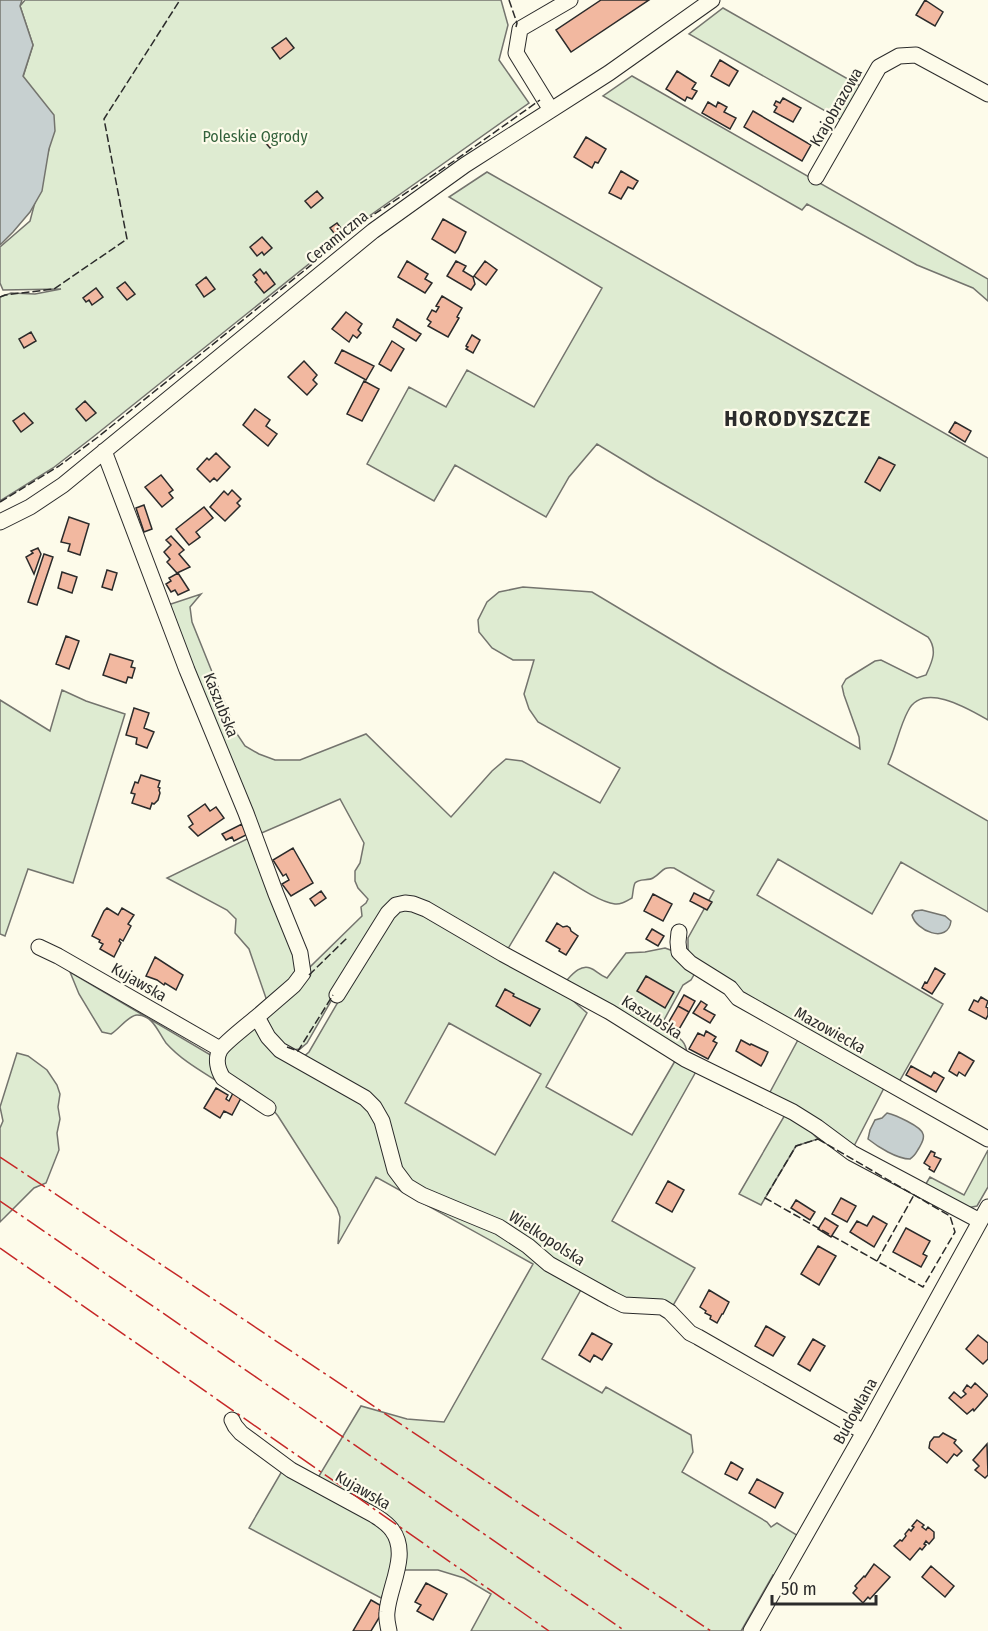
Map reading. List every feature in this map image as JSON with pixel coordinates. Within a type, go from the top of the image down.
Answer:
[{"type":"street","points":[[551,110],[516,53],[517,45],[520,29],[570,0]]},
{"type":"street","name":"Ceramiczna","points":[[0,522],[30,507],[63,485],[373,231],[465,165],[609,73],[692,6],[712,0]]},
{"type":"street","name":"Krajobrazowa","points":[[816,177],[879,67],[899,56],[916,55],[988,94]]},
{"type":"street","name":"Kaszubska","points":[[104,452],[187,670],[300,953],[303,973],[294,985],[257,1017]]},
{"type":"street","name":"Kaszubska","points":[[337,995],[388,913],[396,905],[413,904],[439,916],[503,954],[610,1011],[685,1059],[806,1119],[852,1153],[980,1221]]},
{"type":"street","name":"Mazowiecka","points":[[679,932],[679,952],[690,963],[730,988],[738,998],[988,1139]]},
{"type":"street","name":"Kujawska","points":[[39,947],[220,1049]]},
{"type":"street","points":[[257,1017],[220,1049],[219,1071],[223,1078],[268,1108]]},
{"type":"street","name":"Wielkopolska","points":[[257,1017],[268,1037],[280,1050],[365,1098],[374,1107],[386,1128],[395,1170],[407,1186],[453,1209],[499,1227],[528,1246],[549,1264],[624,1305],[662,1307],[698,1337],[864,1432]]},
{"type":"street","name":"Budowlana","points":[[751,1631],[988,1207]]},
{"type":"street","name":"Kujawska","points":[[232,1420],[241,1433],[291,1470],[374,1515],[393,1531],[398,1542],[399,1555],[386,1615],[389,1631]]},
{"type":"green space","name":"Poleskie Ogrody","points":[[25,0],[501,0],[508,25],[499,60],[529,103],[365,219],[53,468],[0,501],[0,297],[11,293],[35,294],[61,289],[3,290],[0,283],[0,247],[30,221],[49,149],[23,77],[33,45],[20,6]]},
{"type":"green space","points":[[723,8],[862,87],[843,121],[689,34]]},
{"type":"green space","points":[[632,76],[988,279],[988,301],[973,288],[917,265],[807,204],[802,210],[603,96]]},
{"type":"green space","points":[[487,172],[988,458],[988,720],[958,704],[935,698],[924,698],[915,702],[908,711],[888,764],[988,821],[988,912],[901,862],[872,914],[778,859],[757,895],[943,1004],[899,1082],[745,996],[688,953],[688,938],[714,891],[674,868],[664,869],[651,879],[637,881],[632,898],[617,904],[592,895],[554,872],[506,952],[395,901],[342,982],[307,1043],[300,1049],[292,1050],[278,1043],[267,1019],[270,1012],[308,973],[310,967],[362,916],[361,907],[368,899],[358,888],[355,871],[360,863],[364,843],[340,799],[257,835],[165,606],[201,594],[190,607],[192,622],[237,734],[245,746],[275,760],[300,760],[366,734],[451,817],[492,771],[506,759],[522,761],[600,803],[620,768],[538,722],[529,709],[524,694],[534,660],[513,660],[492,648],[479,632],[478,620],[487,602],[499,592],[523,587],[592,592],[860,749],[859,737],[842,686],[846,679],[875,661],[881,660],[917,678],[926,675],[932,661],[933,647],[928,637],[597,444],[569,477],[546,517],[455,465],[434,501],[367,464],[409,387],[446,407],[467,370],[534,407],[602,288],[449,197]]},
{"type":"green space","points":[[62,690],[125,714],[73,883],[28,869],[5,936],[0,934],[0,700],[50,731]]},
{"type":"green space","points":[[251,837],[296,968],[295,975],[267,1001],[249,949],[235,933],[236,919],[227,910],[167,878]]},
{"type":"green space","points":[[407,907],[563,992],[587,1013],[546,1087],[632,1135],[675,1061],[698,1068],[612,1221],[695,1268],[671,1309],[627,1301],[407,1181],[382,1113],[301,1059],[309,1052],[385,921]],"holes":[[[449,1023],[541,1074],[495,1155],[405,1103]]]},
{"type":"green space","points":[[665,948],[673,951],[695,973],[691,980],[683,985],[664,1020],[665,1027],[682,1041],[687,1053],[565,982],[576,971],[586,967],[607,978],[626,953]]},
{"type":"green space","points":[[70,972],[214,1057],[223,1085],[179,1055],[166,1043],[151,1021],[143,1016],[131,1017],[111,1034],[102,1032],[79,994]]},
{"type":"green space","points":[[254,1023],[361,1101],[371,1112],[393,1174],[474,1219],[583,1286],[542,1359],[602,1393],[606,1387],[691,1435],[693,1452],[682,1472],[767,1522],[771,1527],[777,1523],[800,1537],[777,1577],[773,1575],[741,1631],[471,1631],[491,1594],[464,1578],[438,1570],[400,1570],[402,1542],[316,1481],[361,1406],[407,1419],[444,1422],[533,1264],[376,1177],[338,1244],[340,1217],[337,1208],[278,1116],[229,1080],[222,1058]]},
{"type":"green space","points":[[799,1038],[885,1086],[852,1150],[769,1094]]},
{"type":"green space","points":[[17,1053],[28,1056],[47,1070],[57,1085],[60,1094],[58,1107],[60,1119],[57,1133],[59,1150],[46,1183],[34,1188],[0,1222],[0,1128],[3,1121],[0,1107]]},
{"type":"green space","points":[[786,1113],[802,1123],[818,1139],[796,1146],[761,1205],[739,1194]]},
{"type":"green space","points":[[988,1150],[988,1187],[977,1206],[967,1208],[924,1187],[930,1177],[964,1195]]},
{"type":"green space","points":[[282,1471],[382,1524],[395,1545],[390,1581],[381,1598],[249,1528]]},
{"type":"shaded area","points":[[0,0],[22,0],[20,6],[33,45],[23,76],[54,115],[55,131],[49,149],[42,191],[30,212],[0,245]]},
{"type":"shaded area","points":[[922,910],[945,916],[951,921],[949,928],[938,934],[919,926],[912,915],[915,911]]},
{"type":"shaded area","points":[[887,1113],[913,1124],[923,1134],[922,1143],[910,1159],[894,1155],[868,1139],[875,1120]]},
{"type":"building","points":[[601,0],[649,0],[571,52],[556,30]]},
{"type":"building","points":[[925,0],[943,12],[935,26],[916,15]]},
{"type":"building","points":[[286,38],[294,48],[280,59],[272,48]]},
{"type":"building","points":[[720,60],[738,71],[729,86],[711,76]]},
{"type":"building","points":[[677,71],[696,83],[692,89],[697,91],[692,99],[687,97],[685,101],[666,89]]},
{"type":"building","points":[[783,98],[801,108],[793,122],[774,112],[777,107],[774,105],[776,101],[780,103]]},
{"type":"building","points":[[708,102],[716,107],[718,102],[727,107],[724,112],[736,118],[730,129],[702,113]]},
{"type":"building","points":[[753,111],[811,145],[802,161],[744,127]]},
{"type":"building","points":[[272,133],[278,141],[270,148],[263,140]]},
{"type":"building","points":[[586,137],[606,149],[598,163],[595,162],[592,168],[574,157]]},
{"type":"building","points":[[621,171],[638,181],[633,189],[628,187],[621,199],[609,193]]},
{"type":"building","points":[[317,191],[323,198],[311,208],[305,201]]},
{"type":"building","points":[[443,219],[466,232],[455,253],[432,239]]},
{"type":"building","points":[[337,223],[344,232],[337,237],[330,228]]},
{"type":"building","points":[[262,237],[272,248],[264,255],[262,252],[257,256],[250,247]]},
{"type":"building","points":[[407,261],[428,274],[425,279],[432,283],[425,293],[398,277]]},
{"type":"building","points":[[456,261],[466,266],[463,271],[473,277],[475,284],[471,290],[447,276]]},
{"type":"building","points":[[485,261],[497,270],[486,285],[474,276]]},
{"type":"building","points":[[260,269],[264,274],[266,272],[275,284],[264,293],[255,282],[257,280],[253,275]]},
{"type":"building","points":[[206,277],[215,289],[204,297],[196,285]]},
{"type":"building","points":[[125,282],[135,294],[127,300],[117,288]]},
{"type":"building","points":[[96,288],[103,297],[92,305],[89,300],[86,302],[83,298]]},
{"type":"building","points":[[442,296],[462,308],[448,337],[428,326],[431,322],[427,319],[432,310],[436,312],[439,307],[436,306]]},
{"type":"building","points":[[346,312],[362,324],[358,330],[361,333],[357,338],[353,335],[349,342],[332,329]]},
{"type":"building","points":[[397,319],[421,334],[416,341],[393,327]]},
{"type":"building","points":[[31,332],[36,341],[24,348],[19,339]]},
{"type":"building","points":[[472,335],[480,340],[473,353],[466,349]]},
{"type":"building","points":[[392,341],[404,349],[391,371],[379,364]]},
{"type":"building","points":[[342,350],[374,366],[366,380],[335,363]]},
{"type":"building","points":[[304,361],[317,375],[313,380],[317,384],[307,395],[288,377]]},
{"type":"building","points":[[364,381],[379,389],[362,421],[347,414]]},
{"type":"building","points":[[85,401],[96,413],[86,421],[76,409]]},
{"type":"building","points":[[255,409],[270,420],[266,426],[277,434],[268,446],[243,425]]},
{"type":"building","points":[[24,413],[33,423],[21,432],[13,421]]},
{"type":"building","points":[[955,422],[971,431],[965,442],[949,432]]},
{"type":"building","points":[[216,453],[230,467],[217,481],[214,478],[210,482],[197,469],[207,458],[209,460]]},
{"type":"building","points":[[879,457],[895,465],[880,491],[865,482]]},
{"type":"building","points":[[161,475],[173,490],[169,493],[173,498],[162,507],[145,487]]},
{"type":"building","points":[[232,490],[241,499],[237,503],[240,506],[225,521],[210,507],[224,491],[228,495]]},
{"type":"building","points":[[144,505],[152,529],[144,532],[136,508]]},
{"type":"building","points":[[204,507],[213,518],[196,532],[200,537],[189,545],[176,529]]},
{"type":"building","points":[[69,517],[89,524],[80,555],[68,551],[70,544],[61,542]]},
{"type":"building","points":[[171,536],[184,550],[179,554],[190,567],[177,573],[167,562],[170,559],[164,552],[171,545],[166,540]]},
{"type":"building","points":[[38,548],[41,554],[34,574],[26,557]]},
{"type":"building","points":[[44,554],[53,557],[37,605],[28,602]]},
{"type":"building","points":[[107,570],[117,573],[112,590],[102,587]]},
{"type":"building","points":[[62,572],[77,577],[72,593],[58,588]]},
{"type":"building","points":[[178,573],[189,590],[178,595],[175,590],[171,592],[166,584],[171,581],[169,578]]},
{"type":"building","points":[[66,636],[79,641],[69,669],[56,664]]},
{"type":"building","points":[[110,654],[133,661],[131,667],[135,668],[132,678],[128,677],[126,683],[103,675]]},
{"type":"building","points":[[134,708],[149,713],[144,728],[154,732],[147,748],[136,744],[137,738],[126,735]]},
{"type":"building","points":[[141,775],[160,781],[158,800],[152,803],[150,809],[132,803],[135,794],[131,793],[135,782],[138,783]]},
{"type":"building","points":[[205,804],[210,811],[216,807],[224,818],[198,836],[189,827],[193,824],[188,816]]},
{"type":"building","points":[[242,824],[248,834],[234,841],[232,837],[226,840],[222,834]]},
{"type":"building","points":[[293,848],[313,883],[291,896],[282,884],[289,880],[286,874],[283,876],[273,860]]},
{"type":"building","points":[[321,891],[326,898],[315,906],[310,899]]},
{"type":"building","points":[[694,893],[712,902],[707,910],[690,901]]},
{"type":"building","points":[[653,894],[672,904],[663,921],[644,911]]},
{"type":"building","points":[[107,908],[118,915],[122,908],[134,915],[128,924],[131,926],[123,941],[120,939],[119,941],[121,943],[114,957],[100,949],[103,944],[92,936]]},
{"type":"building","points":[[557,923],[563,927],[567,926],[578,936],[566,955],[546,941]]},
{"type":"building","points":[[652,929],[664,936],[658,946],[646,939]]},
{"type":"building","points":[[155,957],[183,975],[176,990],[146,976]]},
{"type":"building","points":[[935,968],[945,974],[932,994],[922,988]]},
{"type":"building","points":[[646,976],[674,992],[665,1008],[637,991]]},
{"type":"building","points":[[505,989],[514,994],[513,996],[540,1009],[530,1026],[496,1006]]},
{"type":"building","points":[[684,995],[695,1001],[689,1012],[678,1006]]},
{"type":"building","points":[[981,997],[988,1001],[986,1019],[969,1010],[974,1000],[978,1002]]},
{"type":"building","points":[[701,1001],[707,1005],[704,1009],[715,1015],[710,1023],[693,1013]]},
{"type":"building","points":[[678,1006],[689,1012],[678,1031],[667,1025]]},
{"type":"building","points":[[706,1031],[716,1037],[713,1041],[717,1043],[708,1059],[689,1049],[698,1033],[704,1036]]},
{"type":"building","points":[[741,1040],[768,1052],[761,1066],[736,1051]]},
{"type":"building","points":[[959,1052],[974,1061],[965,1076],[959,1072],[957,1076],[949,1071]]},
{"type":"building","points":[[911,1066],[931,1077],[934,1072],[944,1078],[936,1092],[906,1075]]},
{"type":"building","points":[[216,1088],[228,1095],[226,1099],[229,1101],[233,1093],[241,1098],[232,1115],[224,1111],[220,1118],[204,1108]]},
{"type":"building","points":[[931,1151],[935,1153],[934,1156],[941,1159],[934,1172],[924,1163]]},
{"type":"building","points":[[668,1181],[684,1190],[672,1212],[656,1203]]},
{"type":"building","points":[[841,1198],[856,1206],[847,1222],[832,1214]]},
{"type":"building","points":[[796,1200],[815,1212],[810,1220],[791,1208]]},
{"type":"building","points":[[873,1216],[887,1224],[874,1247],[850,1232],[857,1221],[867,1226]]},
{"type":"building","points":[[825,1218],[838,1226],[831,1237],[818,1229]]},
{"type":"building","points":[[906,1228],[930,1241],[923,1254],[927,1256],[921,1267],[893,1252]]},
{"type":"building","points":[[818,1246],[836,1256],[819,1285],[801,1274]]},
{"type":"building","points":[[709,1290],[729,1302],[717,1323],[710,1319],[711,1316],[700,1307]]},
{"type":"building","points":[[766,1326],[785,1337],[773,1356],[755,1346]]},
{"type":"building","points":[[592,1333],[612,1344],[602,1360],[594,1355],[590,1362],[579,1355]]},
{"type":"building","points":[[978,1335],[988,1343],[988,1359],[983,1364],[966,1349]]},
{"type":"building","points":[[813,1339],[825,1346],[810,1371],[798,1364]]},
{"type":"building","points":[[975,1383],[988,1395],[974,1411],[973,1409],[967,1414],[949,1398],[954,1392],[961,1398],[966,1394],[963,1391],[967,1385],[971,1388]]},
{"type":"building","points":[[943,1433],[956,1440],[954,1443],[962,1451],[957,1456],[954,1454],[947,1463],[929,1448],[934,1437],[939,1437]]},
{"type":"building","points":[[987,1444],[988,1475],[985,1478],[975,1470],[979,1466],[973,1460]]},
{"type":"building","points":[[731,1462],[743,1469],[737,1480],[725,1474]]},
{"type":"building","points":[[757,1479],[783,1493],[775,1508],[749,1493]]},
{"type":"building","points":[[917,1520],[924,1525],[922,1527],[926,1530],[928,1527],[934,1532],[934,1538],[929,1544],[926,1541],[922,1550],[920,1548],[910,1560],[894,1546],[900,1540],[902,1541],[909,1529],[911,1531]]},
{"type":"building","points":[[874,1564],[890,1577],[870,1599],[868,1597],[863,1603],[853,1593],[857,1588],[855,1586]]},
{"type":"building","points":[[931,1566],[954,1586],[945,1597],[922,1577]]},
{"type":"building","points":[[426,1583],[447,1594],[433,1620],[417,1611],[421,1605],[415,1602]]},
{"type":"building","points":[[371,1600],[385,1608],[371,1631],[353,1631]]},
{"type":"fence","points":[[0,297],[54,289],[127,239],[104,119],[180,0]]},
{"type":"fence","points":[[509,0],[517,23],[516,27]]},
{"type":"fence","points":[[0,502],[59,466],[98,437],[373,215],[540,100]]},
{"type":"fence","points":[[309,975],[347,938]]},
{"type":"fence","points":[[287,1047],[298,1051],[333,995]]},
{"type":"fence","points":[[818,1139],[950,1216],[955,1232],[923,1287],[765,1198],[796,1146],[818,1139]]},
{"type":"fence","points":[[877,1261],[914,1195]]},
{"type":"power","points":[[0,1157],[711,1631]]},
{"type":"power","points":[[0,1201],[625,1631]]},
{"type":"power","points":[[0,1248],[549,1631]]},
{"type":"district","name":"HORODYSZCZE","points":[[798,418]]}]
